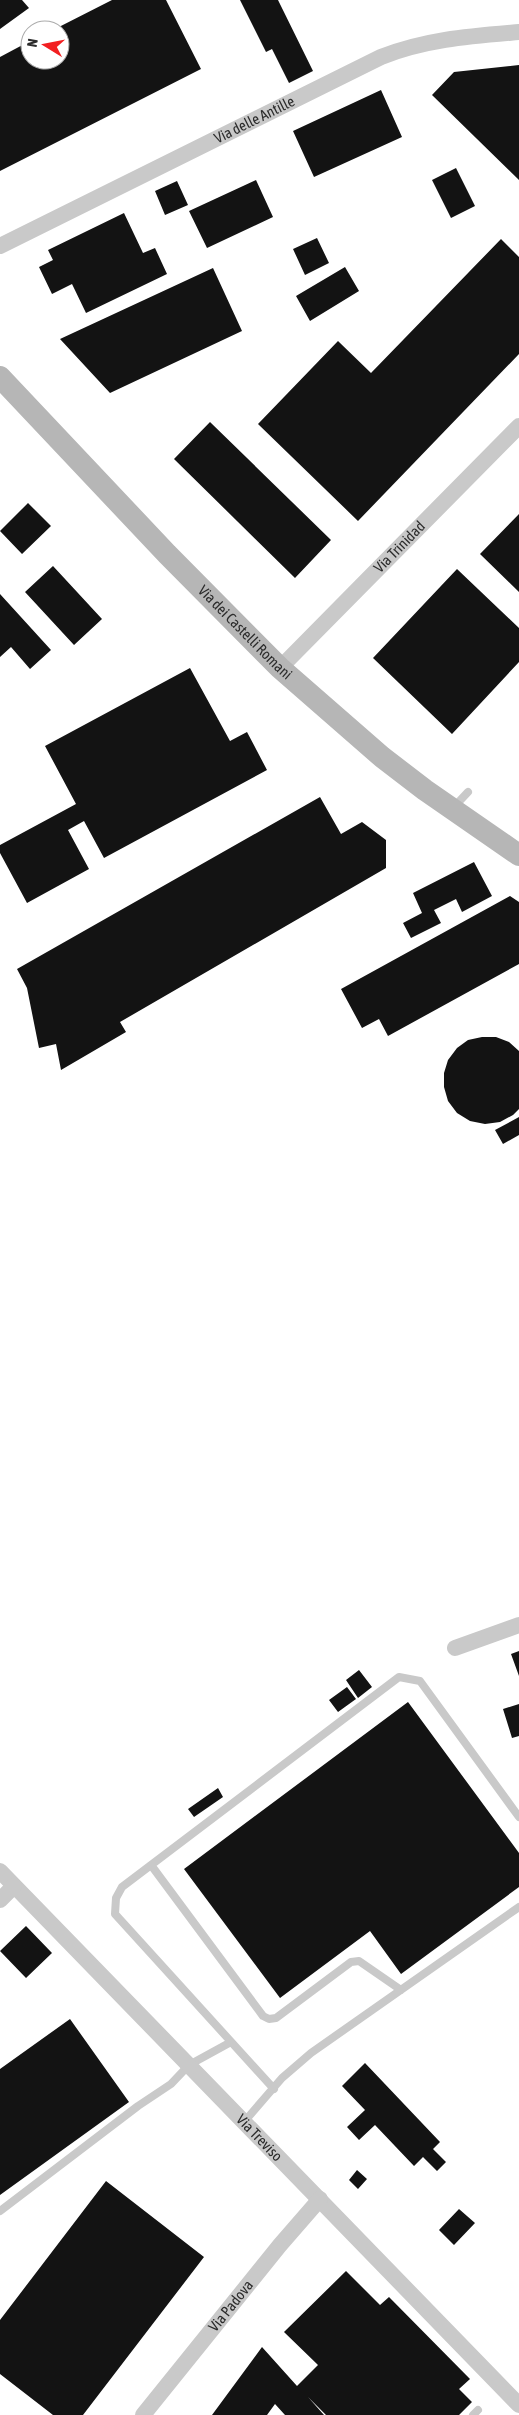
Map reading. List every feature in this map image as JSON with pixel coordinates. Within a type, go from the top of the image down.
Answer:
[{"type":"main road","name":"Via dei Castelli Romani","points":[[0,376],[167,554],[280,668],[358,738],[452,809],[519,854]]},
{"type":"street","name":"Via delle Antille","points":[[0,246],[381,57],[412,45],[519,32]]},
{"type":"street","name":"Via Trinidad","points":[[280,668],[312,633],[519,426]]},
{"type":"street","points":[[455,1648],[519,1624]]},
{"type":"street","name":"Via Treviso","points":[[0,1871],[519,2405]]},
{"type":"street","points":[[0,1900],[14,1886]]},
{"type":"street","name":"Via Padova","points":[[143,2415],[280,2244],[320,2199]]},
{"type":"lane","points":[[452,809],[468,792]]},
{"type":"lane","points":[[274,2089],[115,1914],[116,1898],[122,1887],[399,1676],[420,1682],[519,1817]]},
{"type":"lane","points":[[151,1865],[263,2016],[269,2019],[276,2018],[354,1961],[359,1961],[400,1990]]},
{"type":"lane","points":[[244,2122],[292,2068],[311,2053],[519,1907]]},
{"type":"lane","points":[[0,2211],[138,2106],[171,2084],[189,2065],[231,2042]]},
{"type":"building","points":[[0,0],[22,0],[29,8],[0,29]]},
{"type":"building","points":[[112,0],[166,0],[201,69],[0,171],[0,57],[20,46],[20,70],[70,70],[70,21]]},
{"type":"building","points":[[240,0],[278,0],[313,71],[289,83],[272,49],[266,52]]},
{"type":"building","points":[[519,65],[519,180],[432,95],[454,72]]},
{"type":"building","points":[[381,90],[402,137],[314,177],[293,131]]},
{"type":"building","points":[[456,168],[475,206],[451,218],[432,180]]},
{"type":"building","points":[[256,180],[273,217],[207,248],[189,211]]},
{"type":"building","points":[[177,181],[188,205],[165,215],[155,191]]},
{"type":"building","points":[[124,213],[143,253],[155,248],[167,274],[86,313],[72,284],[52,294],[39,267],[53,260],[48,250]]},
{"type":"building","points":[[317,238],[329,263],[305,275],[293,249]]},
{"type":"building","points":[[501,239],[519,257],[519,354],[358,521],[258,424],[338,341],[371,373]]},
{"type":"building","points":[[345,267],[359,291],[310,321],[296,296]]},
{"type":"building","points":[[213,268],[242,331],[110,393],[60,339]]},
{"type":"building","points":[[210,422],[331,540],[295,578],[174,459]]},
{"type":"building","points":[[28,503],[51,526],[22,554],[0,531]]},
{"type":"building","points":[[519,514],[519,592],[480,554]]},
{"type":"building","points":[[53,566],[102,619],[74,645],[25,592]]},
{"type":"building","points":[[457,569],[519,628],[519,662],[452,734],[373,658]]},
{"type":"building","points":[[0,594],[51,650],[30,669],[11,647],[0,657]]},
{"type":"building","points":[[190,668],[230,741],[247,732],[267,770],[104,858],[84,821],[68,830],[89,869],[27,903],[0,853],[0,845],[76,804],[45,746]]},
{"type":"building","points":[[320,797],[341,834],[362,822],[386,840],[386,868],[120,1022],[126,1032],[61,1070],[56,1044],[39,1048],[27,988],[17,969]]},
{"type":"building","points":[[474,862],[492,896],[462,912],[456,899],[434,910],[441,923],[411,938],[403,923],[422,913],[413,893]]},
{"type":"building","points":[[510,896],[519,902],[519,964],[388,1036],[379,1019],[362,1028],[341,989]]},
{"type":"building","points":[[496,1037],[509,1042],[519,1051],[519,1109],[513,1115],[500,1122],[485,1124],[470,1121],[457,1113],[448,1101],[444,1087],[444,1073],[448,1060],[457,1048],[468,1040]]},
{"type":"building","points":[[519,1117],[519,1135],[503,1144],[495,1130]]},
{"type":"building","points":[[519,1651],[519,1676],[511,1654]]},
{"type":"building","points":[[359,1670],[372,1687],[358,1698],[346,1680]]},
{"type":"building","points":[[347,1687],[356,1699],[338,1712],[329,1700]]},
{"type":"building","points":[[408,1702],[519,1853],[519,1887],[401,1974],[370,1931],[280,1998],[184,1869]]},
{"type":"building","points":[[519,1704],[519,1736],[512,1738],[503,1709]]},
{"type":"building","points":[[218,1788],[223,1797],[194,1817],[188,1809]]},
{"type":"building","points":[[26,1926],[52,1953],[26,1978],[0,1951]]},
{"type":"building","points":[[70,2019],[129,2102],[0,2195],[0,2069]]},
{"type":"building","points":[[365,2063],[440,2142],[433,2149],[446,2162],[437,2171],[423,2157],[414,2166],[375,2125],[359,2140],[347,2127],[365,2110],[342,2086]]},
{"type":"building","points":[[357,2170],[367,2179],[358,2189],[349,2180]]},
{"type":"building","points":[[106,2181],[204,2257],[83,2415],[53,2415],[0,2374],[0,2320]]},
{"type":"building","points":[[459,2209],[475,2223],[454,2245],[439,2230]]},
{"type":"building","points":[[346,2271],[380,2305],[389,2297],[470,2379],[459,2389],[472,2402],[459,2415],[326,2415],[308,2397],[324,2415],[285,2415],[275,2404],[267,2415],[212,2415],[262,2347],[297,2386],[318,2365],[284,2332]]}]
